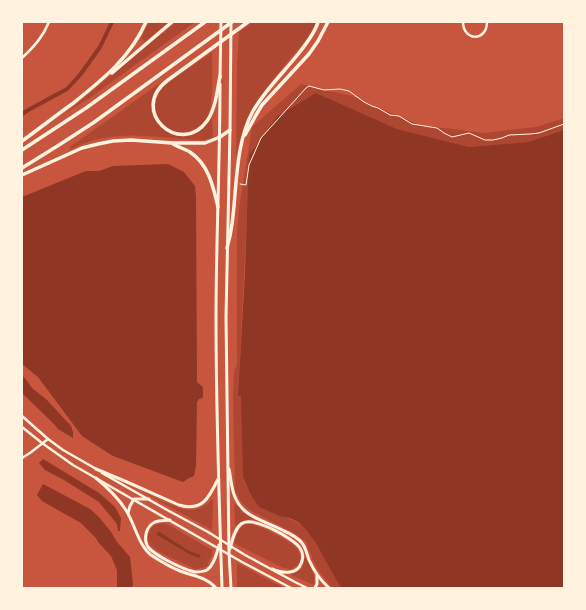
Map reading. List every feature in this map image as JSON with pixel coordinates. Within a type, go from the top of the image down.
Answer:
[{"type":"highway","points":[[101,80],[134,44],[146,22]]},
{"type":"highway","points":[[22,140],[40,129],[122,65],[172,22]]},
{"type":"highway","points":[[22,150],[80,112],[205,22]]},
{"type":"highway","points":[[22,168],[104,115],[232,22]]},
{"type":"highway","points":[[220,76],[213,110],[203,125],[196,131],[189,134],[173,133],[163,127],[155,115],[154,108],[155,96],[158,90],[168,80],[248,22]]},
{"type":"highway","points":[[227,248],[232,225],[238,162],[246,126],[253,111],[264,95],[305,46],[318,22]]},
{"type":"highway","points":[[242,142],[262,105],[309,54],[328,22]]},
{"type":"highway","points":[[22,176],[82,148],[98,144],[131,140],[172,143],[205,143],[220,137],[230,130]]},
{"type":"highway","points":[[172,143],[190,152],[206,169],[213,186],[218,207]]},
{"type":"main road","points":[[22,58],[39,40],[49,22]]},
{"type":"main road","points":[[221,22],[216,319],[218,478],[222,588]]},
{"type":"main road","points":[[231,588],[229,553],[226,330],[232,22]]},
{"type":"main road","points":[[463,22],[465,32],[474,36],[482,35],[486,31],[488,22]]},
{"type":"main road","points":[[22,416],[63,450],[208,532],[245,555],[307,588]]},
{"type":"main road","points":[[22,427],[73,465],[242,562],[291,588]]},
{"type":"main road","points":[[22,458],[48,439]]},
{"type":"main road","points":[[228,458],[233,489],[240,506],[249,514],[280,528],[300,541],[305,547],[317,575],[329,588]]},
{"type":"main road","points":[[96,469],[185,507],[196,506],[206,500],[210,496],[218,478]]},
{"type":"main road","points":[[96,478],[120,500],[128,513],[144,547],[150,554],[180,571],[208,581],[216,588]]},
{"type":"main road","points":[[134,499],[149,499]]},
{"type":"main road","points":[[128,513],[134,499]]},
{"type":"main road","points":[[170,520],[152,524],[146,533],[147,544],[160,556],[191,571],[196,572],[208,569],[215,556],[220,541]]},
{"type":"main road","points":[[229,553],[235,532],[242,524],[245,522],[253,522],[264,526],[289,539],[300,547],[302,551],[301,565],[295,570],[290,572],[272,569]]},
{"type":"main road","points":[[315,588],[317,584],[317,575]]},
{"type":"path","points":[[239,184],[246,185],[249,165],[261,138],[309,86],[324,90],[340,89],[349,91],[364,102],[390,115],[399,116],[412,124],[437,128],[452,137],[468,133],[485,140],[493,140],[509,135],[539,133],[564,124]]},
{"type":"shaded area","points":[[149,22],[168,22],[145,42],[141,38]]},
{"type":"shaded area","points":[[176,22],[195,22],[65,114],[146,46]]},
{"type":"shaded area","points":[[253,22],[316,22],[307,37],[258,100],[248,117],[239,143],[236,160],[237,65],[239,32]]},
{"type":"shaded area","points":[[212,52],[212,94],[210,110],[206,120],[190,131],[180,132],[170,129],[162,123],[157,115],[155,105],[158,94],[166,84]]},
{"type":"shaded area","points":[[160,83],[153,97],[153,111],[157,122],[166,131],[176,136],[189,136],[200,130],[212,118],[213,138],[203,140],[152,136],[120,136],[88,142],[70,149],[70,147]]},
{"type":"shaded area","points":[[301,84],[351,96],[420,125],[484,133],[536,127],[564,118],[564,130],[528,142],[469,147],[397,129],[316,93],[250,155],[238,395],[241,397],[282,517],[292,520],[309,534],[342,588],[333,588],[328,583],[318,570],[306,542],[294,533],[246,507],[240,500],[235,490],[233,398],[234,371],[237,365],[237,233],[239,209],[252,127]]},
{"type":"shaded area","points":[[316,93],[397,129],[469,147],[528,142],[564,130],[564,588],[342,588],[316,543],[306,530],[298,522],[290,518],[282,517],[259,507],[251,495],[243,476],[241,397],[238,395],[245,274],[249,155],[278,116]]},
{"type":"shaded area","points":[[168,164],[184,172],[195,186],[196,197],[197,382],[203,387],[203,398],[199,399],[197,402],[196,466],[194,476],[183,482],[113,456],[82,436],[38,377],[22,364],[22,197],[86,171],[99,171],[113,166]]},
{"type":"shaded area","points":[[22,375],[32,388],[47,400],[71,426],[73,438],[58,429],[22,393]]},
{"type":"shaded area","points":[[43,459],[99,493],[115,507],[121,518],[120,531],[118,531],[117,524],[99,502],[45,470],[39,463]]},
{"type":"shaded area","points":[[43,484],[90,509],[99,517],[130,557],[133,584],[132,588],[117,588],[117,570],[111,556],[81,523],[42,501],[37,495]]},
{"type":"shaded area","points":[[143,492],[173,506],[190,510],[202,507],[212,499],[212,530]]},
{"type":"shaded area","points":[[236,504],[243,513],[254,519],[245,520],[236,526],[234,505]]},
{"type":"shaded area","points":[[162,523],[169,525],[212,550],[212,555],[208,563],[209,565],[203,568],[195,569],[159,552],[150,545],[148,534],[151,528]]},
{"type":"shaded area","points":[[245,524],[252,524],[269,531],[291,543],[298,550],[301,559],[297,565],[290,570],[283,568],[234,543],[239,531],[238,530]]},
{"type":"shaded area","points":[[158,531],[189,551],[201,555],[199,558],[191,555],[157,535]]},
{"type":"shaded area","points":[[305,556],[314,574],[314,585],[291,575],[302,569]]},
{"type":"shaded area","points":[[237,563],[284,588],[237,588]]},
{"type":"waterway","points":[[22,114],[67,89],[80,75],[100,47],[112,22]]}]
